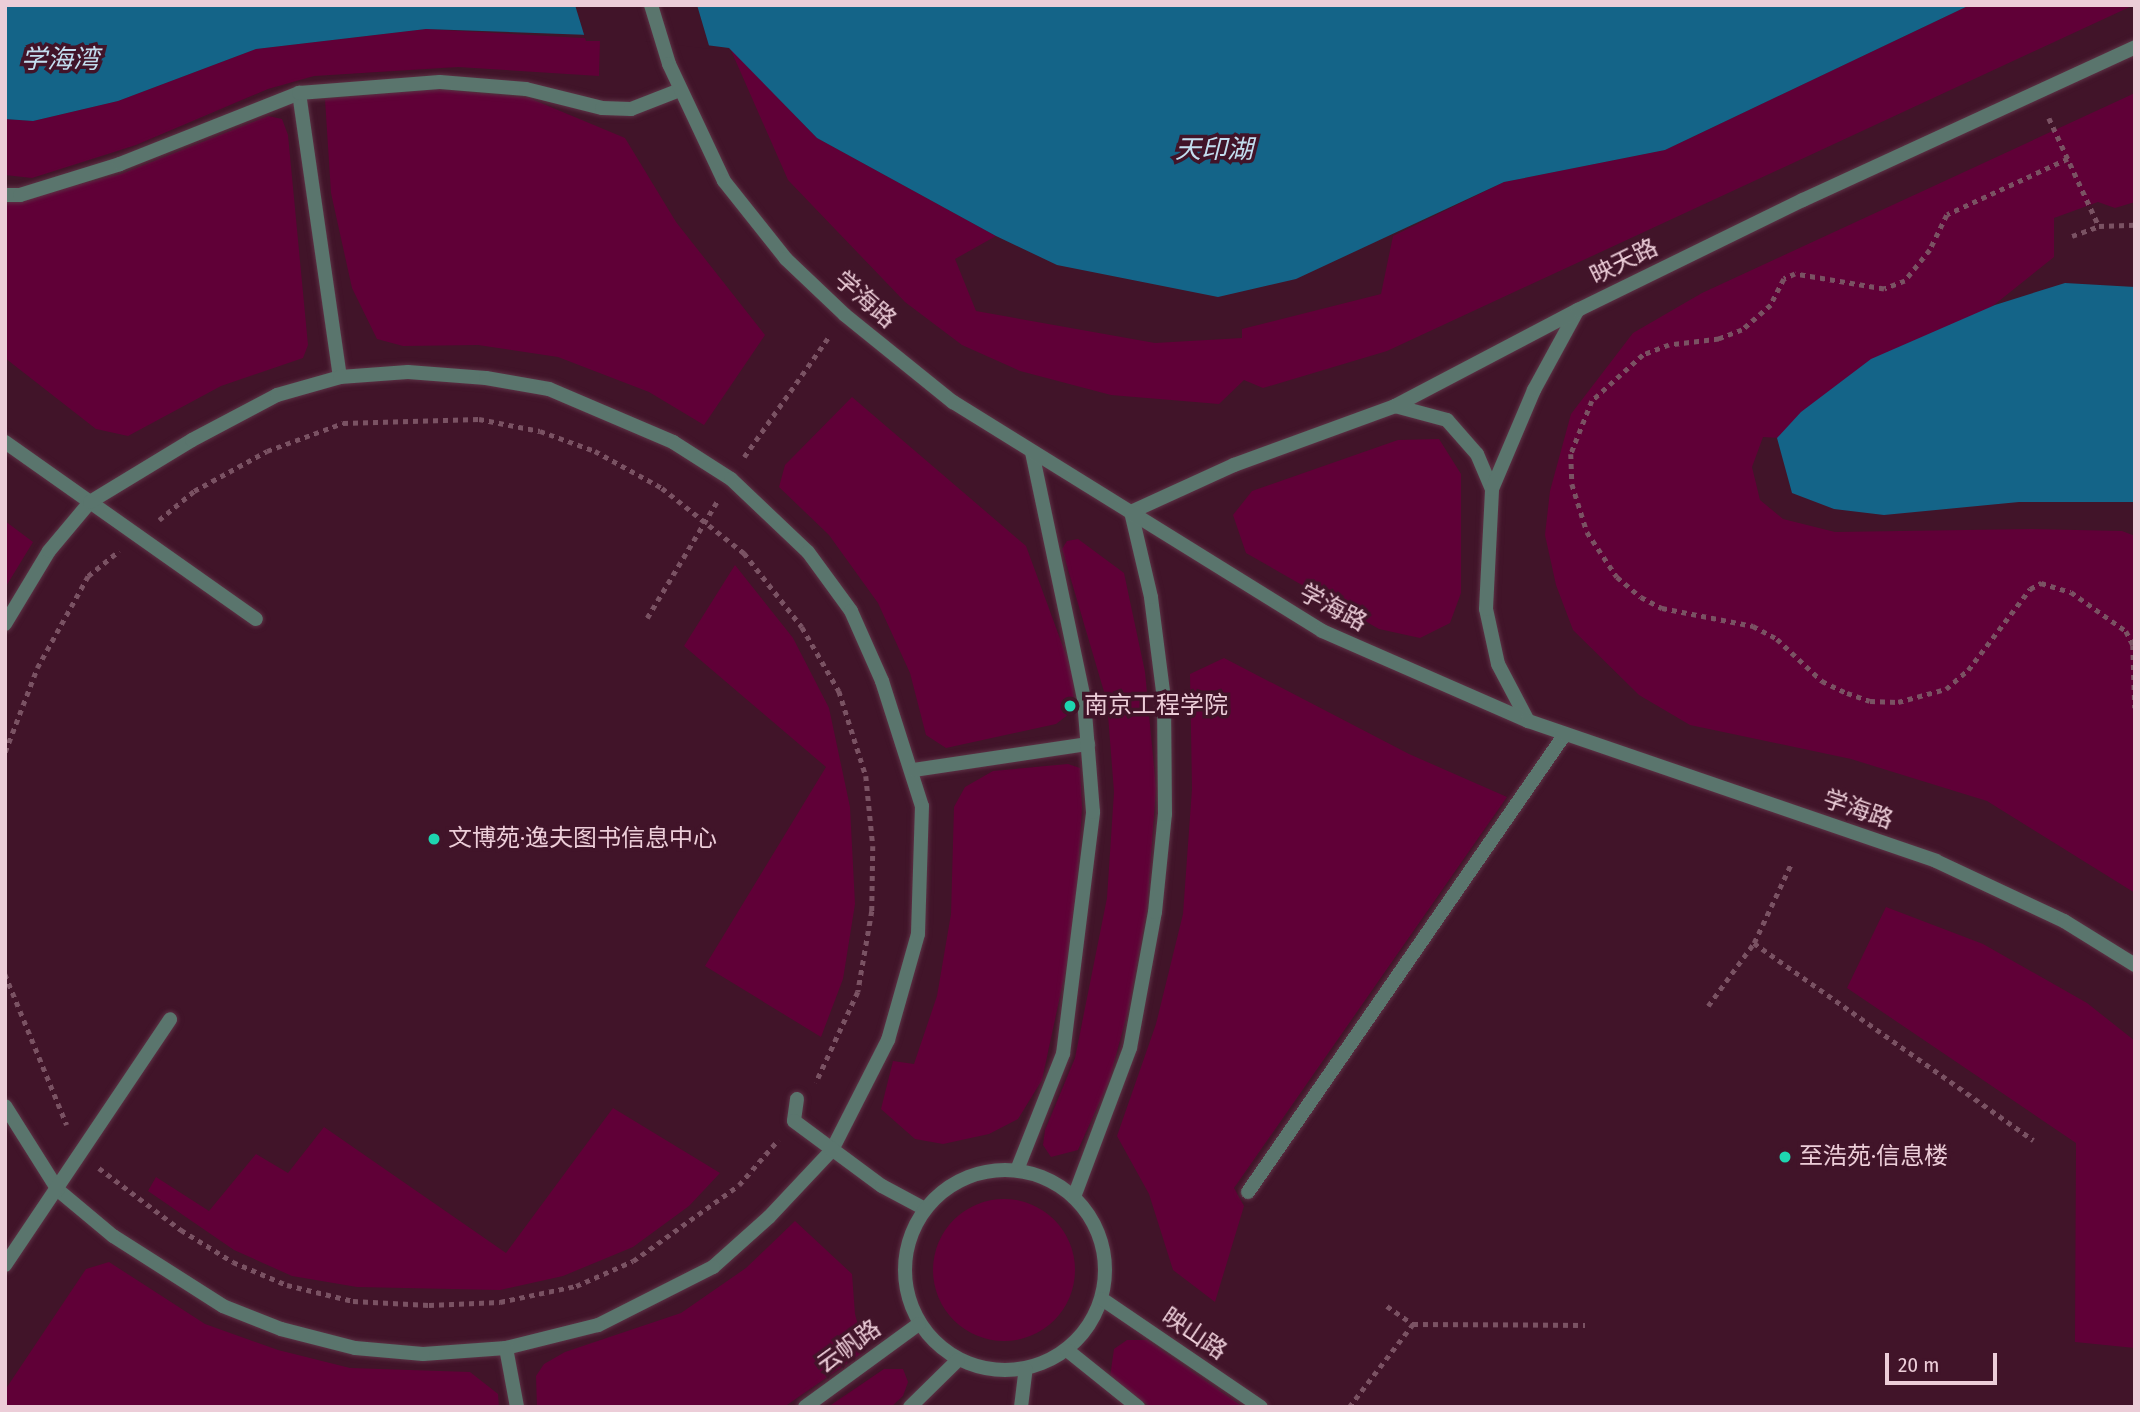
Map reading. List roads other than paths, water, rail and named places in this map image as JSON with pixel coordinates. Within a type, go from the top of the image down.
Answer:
[{"type":"street","name":"学海路","points":[[651,5],[669,65],[724,181],[786,258],[845,315],[953,402],[1322,631],[1528,721],[1936,861],[2064,920],[2135,965]]},
{"type":"street","name":"映天路","points":[[1131,512],[1234,465],[1395,406],[1578,310],[2135,47]]},
{"type":"street","points":[[5,195],[20,195],[120,164],[299,93],[440,82],[526,89],[602,108],[631,109],[680,90]]},
{"type":"street","points":[[299,93],[340,377]]},
{"type":"street","points":[[1528,721],[1498,664],[1486,609],[1492,489],[1534,390],[1578,310]]},
{"type":"street","points":[[5,624],[49,551],[90,502],[277,395],[340,377],[408,372],[486,378],[549,389],[661,436],[731,478],[808,552],[851,611],[914,770],[922,806],[918,934],[888,1040],[832,1150],[768,1217],[713,1267],[598,1325],[506,1348],[409,1353],[355,1349],[281,1329],[223,1306],[167,1273],[58,1190],[5,1106]]},
{"type":"street","points":[[1395,406],[1447,420],[1478,454],[1492,489]]},
{"type":"street","points":[[5,442],[256,620]]},
{"type":"street","points":[[1017,1170],[1063,1054],[1093,812],[1084,699],[1032,453]]},
{"type":"street","points":[[1074,1197],[1130,1048],[1155,912],[1165,814],[1164,699],[1151,597],[1131,512]]},
{"type":"street","points":[[1248,1192],[1565,734]]},
{"type":"street","points":[[914,770],[1088,744]]},
{"type":"street","points":[[5,1265],[83,1154],[170,1019]]},
{"type":"street","points":[[797,1099],[794,1121],[882,1186],[925,1209]]},
{"type":"street","points":[[1017,1170],[1047,1179],[1074,1197],[1091,1218],[1102,1244],[1106,1271],[1102,1299],[1088,1328],[1067,1350],[1026,1369],[991,1371],[958,1360],[919,1324],[908,1296],[904,1266],[910,1236],[925,1209],[966,1177],[1017,1170]]},
{"type":"street","name":"映山路","points":[[1102,1299],[1261,1407]]},
{"type":"street","name":"云帆路","points":[[805,1407],[919,1324]]},
{"type":"street","points":[[506,1348],[517,1407]]},
{"type":"street","points":[[1067,1350],[1138,1407]]},
{"type":"street","points":[[909,1407],[958,1360]]},
{"type":"street","points":[[1021,1407],[1026,1369]]},
{"type":"water","name":"天印湖","points":[[5,5],[1970,5],[1665,150],[1504,182],[1296,279],[1218,297],[1057,265],[996,236],[817,138],[729,48],[644,37],[426,29],[256,49],[118,101],[33,121],[5,119]]},
{"type":"water","points":[[2065,283],[2135,287],[2135,502],[2019,502],[1884,515],[1834,509],[1792,493],[1777,438],[1801,412],[1871,359],[1995,305]]},
{"type":"place","name":"南京工程学院","points":[[1070,706]]},
{"type":"place","name":"文博苑·逸夫图书信息中心","points":[[434,839]]},
{"type":"place","name":"至浩苑·信息楼","points":[[1785,1157]]},
{"type":"water label","name":"学海湾","points":[[60,60]]}]
